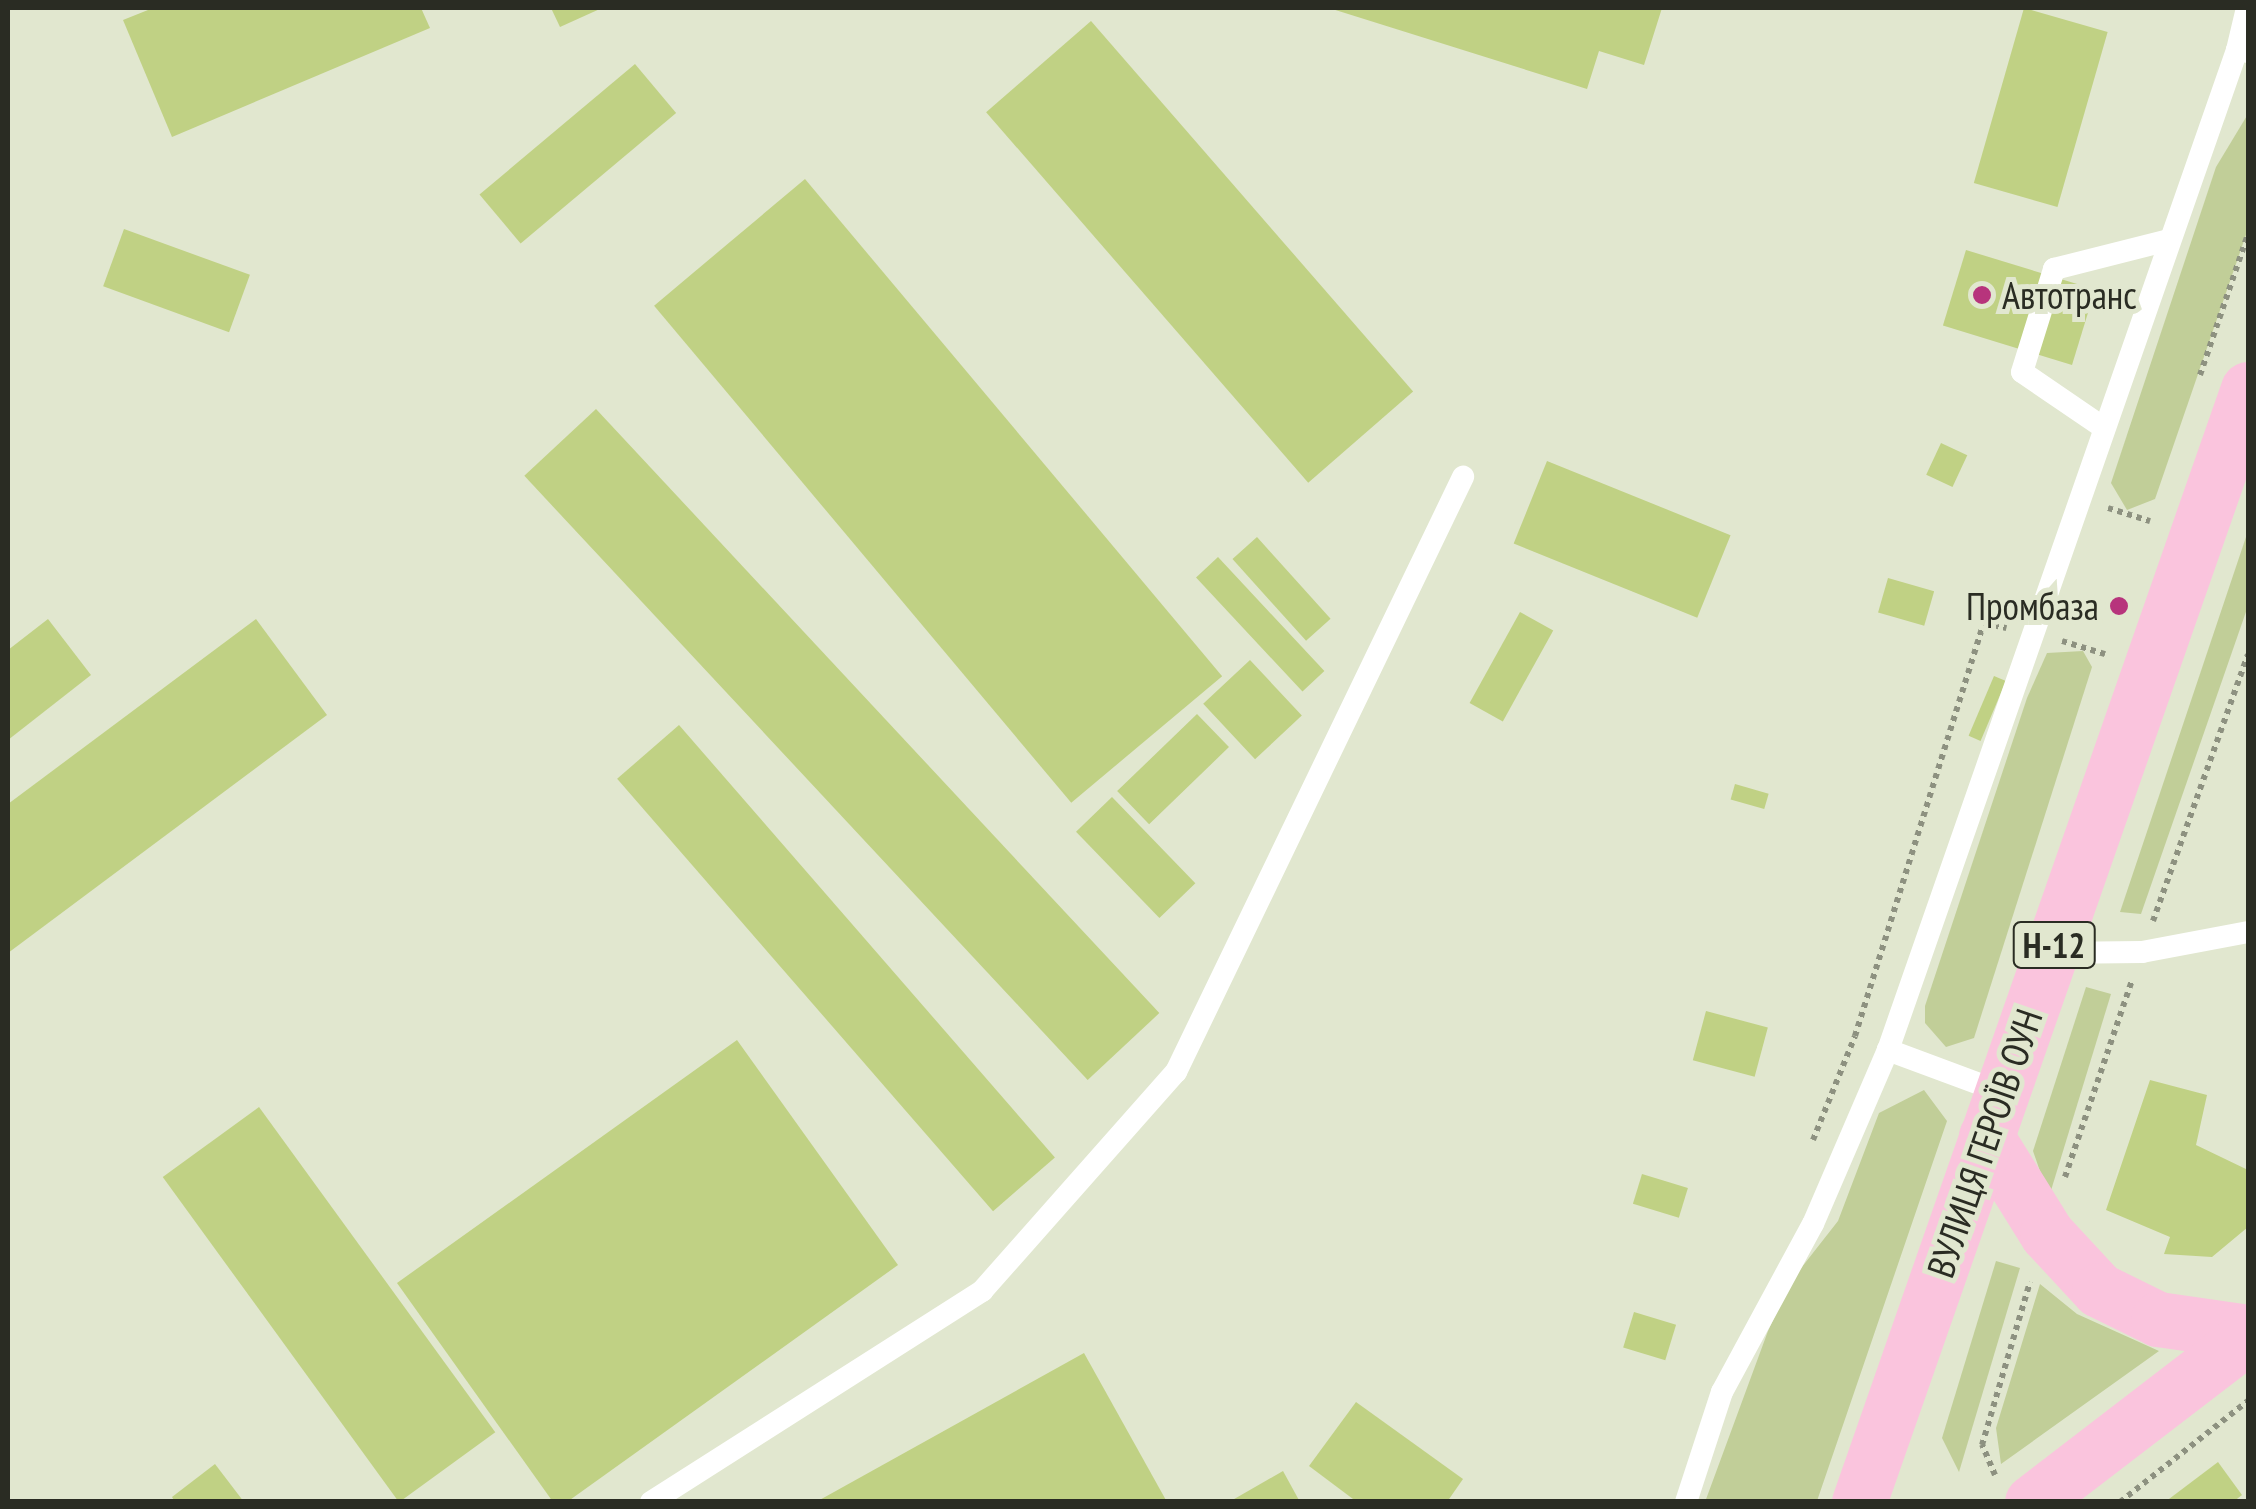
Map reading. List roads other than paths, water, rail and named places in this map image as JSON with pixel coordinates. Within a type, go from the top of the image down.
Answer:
[{"type":"main road","name":"ВУЛИЦЯ ГЕРОЇВ ОУН","points":[[1859,1502],[2248,389]]},
{"type":"main road","points":[[1994,1114],[2047,1234],[2099,1290],[2158,1319],[2248,1334]]},
{"type":"main road","points":[[2014,1489],[2248,1334]]},
{"type":"lane","points":[[1686,1502],[1722,1392],[1813,1224],[1888,1050],[2169,240],[2242,51],[2246,8]]},
{"type":"lane","points":[[2104,428],[2022,372],[2054,268],[2169,240]]},
{"type":"lane","points":[[651,1502],[982,1291],[1176,1072],[1463,476]]},
{"type":"lane","points":[[2052,953],[2142,952],[2248,932]]},
{"type":"lane","points":[[1888,1050],[1994,1114]]},
{"type":"place","name":"Автотранс","points":[[1982,295]]},
{"type":"place","name":"Промбаза","points":[[2119,606]]}]
